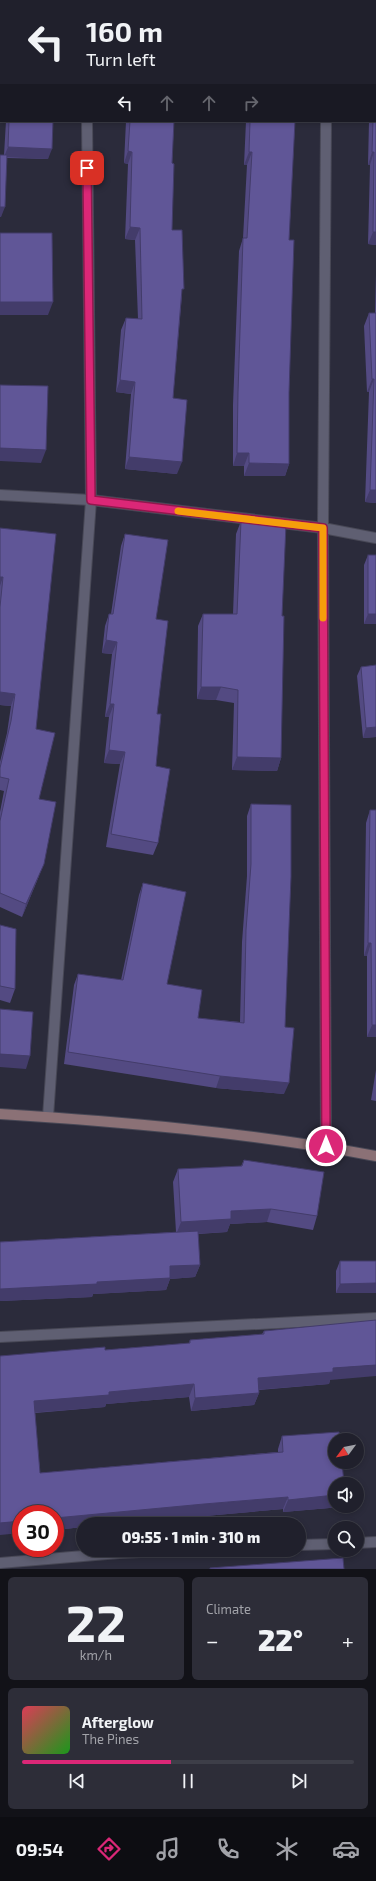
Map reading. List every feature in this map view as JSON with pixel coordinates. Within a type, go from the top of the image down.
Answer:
[{"type":"street","points":[[48,1117],[91,500],[87,122]]},
{"type":"street","points":[[326,122],[323,528],[326,1146]]},
{"type":"street","points":[[0,496],[91,500],[323,528],[376,538]]},
{"type":"street","points":[[0,1114],[188,1128],[326,1146],[376,1156]]},
{"type":"street","points":[[0,1337],[376,1318]]},
{"type":"street","points":[[364,1543],[376,1542]]},
{"type":"street","points":[[306,1545],[328,1544]]},
{"type":"street","points":[[0,1563],[76,1557]]},
{"type":"building","points":[[9,122],[53,122],[52,149],[8,147]]},
{"type":"building","points":[[130,122],[174,122],[172,163],[174,164],[172,230],[182,230],[184,289],[182,289],[173,398],[187,400],[182,462],[129,457],[135,382],[120,380],[126,318],[142,319],[140,228],[130,227],[132,152],[128,151]]},
{"type":"building","points":[[250,122],[295,122],[289,240],[294,240],[289,393],[289,464],[249,463],[249,453],[237,453],[243,238],[247,238],[252,152],[249,152]]},
{"type":"building","points":[[373,122],[376,122],[376,232],[373,232],[374,152],[372,152]]},
{"type":"building","points":[[0,155],[7,155],[5,207],[0,207]]},
{"type":"building","points":[[0,233],[52,233],[53,302],[0,302]]},
{"type":"building","points":[[369,313],[376,313],[376,490],[370,490],[374,379],[372,379]]},
{"type":"building","points":[[0,385],[48,386],[46,450],[0,448]]},
{"type":"building","points":[[241,521],[286,524],[282,616],[284,616],[281,758],[237,757],[238,690],[221,687],[201,687],[203,614],[237,614]]},
{"type":"building","points":[[0,528],[56,534],[36,729],[55,733],[39,799],[56,802],[44,864],[26,904],[0,893],[0,821],[9,779],[0,777],[0,768],[11,721],[15,694],[0,692],[0,607],[3,577],[0,577]]},
{"type":"building","points":[[125,534],[168,540],[156,619],[168,621],[157,714],[161,714],[156,766],[170,769],[158,843],[111,834],[125,752],[109,750],[114,704],[110,704],[117,642],[106,640],[109,614],[113,614]]},
{"type":"building","points":[[368,555],[376,555],[376,614],[368,614]]},
{"type":"building","points":[[376,665],[376,727],[366,728],[361,667]]},
{"type":"building","points":[[251,804],[291,805],[291,877],[285,1027],[294,1028],[289,1083],[220,1076],[68,1052],[78,974],[123,980],[143,883],[186,892],[167,984],[202,990],[198,1018],[244,1023],[246,930],[251,864]]},
{"type":"building","points":[[370,810],[376,810],[376,1025],[372,1025],[371,943],[368,943]]},
{"type":"building","points":[[0,925],[16,929],[15,989],[0,986]]},
{"type":"building","points":[[0,1009],[33,1012],[30,1056],[0,1054]]},
{"type":"building","points":[[244,1160],[324,1172],[317,1216],[271,1209],[231,1211],[231,1219],[181,1222],[178,1169],[242,1166]]},
{"type":"building","points":[[198,1231],[200,1265],[170,1266],[170,1278],[97,1282],[97,1284],[0,1289],[0,1242]]},
{"type":"building","points":[[340,1261],[376,1261],[376,1283],[340,1284]]},
{"type":"building","points":[[376,1320],[376,1365],[333,1368],[333,1372],[258,1378],[259,1393],[195,1398],[194,1384],[109,1392],[109,1395],[34,1401],[40,1473],[283,1452],[282,1436],[339,1432],[328,1433],[328,1469],[343,1469],[343,1477],[328,1477],[328,1496],[288,1500],[288,1497],[64,1517],[64,1505],[12,1505],[12,1522],[0,1523],[0,1356],[105,1347],[105,1350],[190,1343],[190,1340],[264,1334],[264,1331]]},
{"type":"building","points":[[343,1558],[344,1569],[210,1569],[210,1568]]},
{"type":"slow traffic","points":[[178,511],[323,528],[323,618]]},
{"type":"route","points":[[87,168],[91,500],[323,528],[326,1146]]}]
